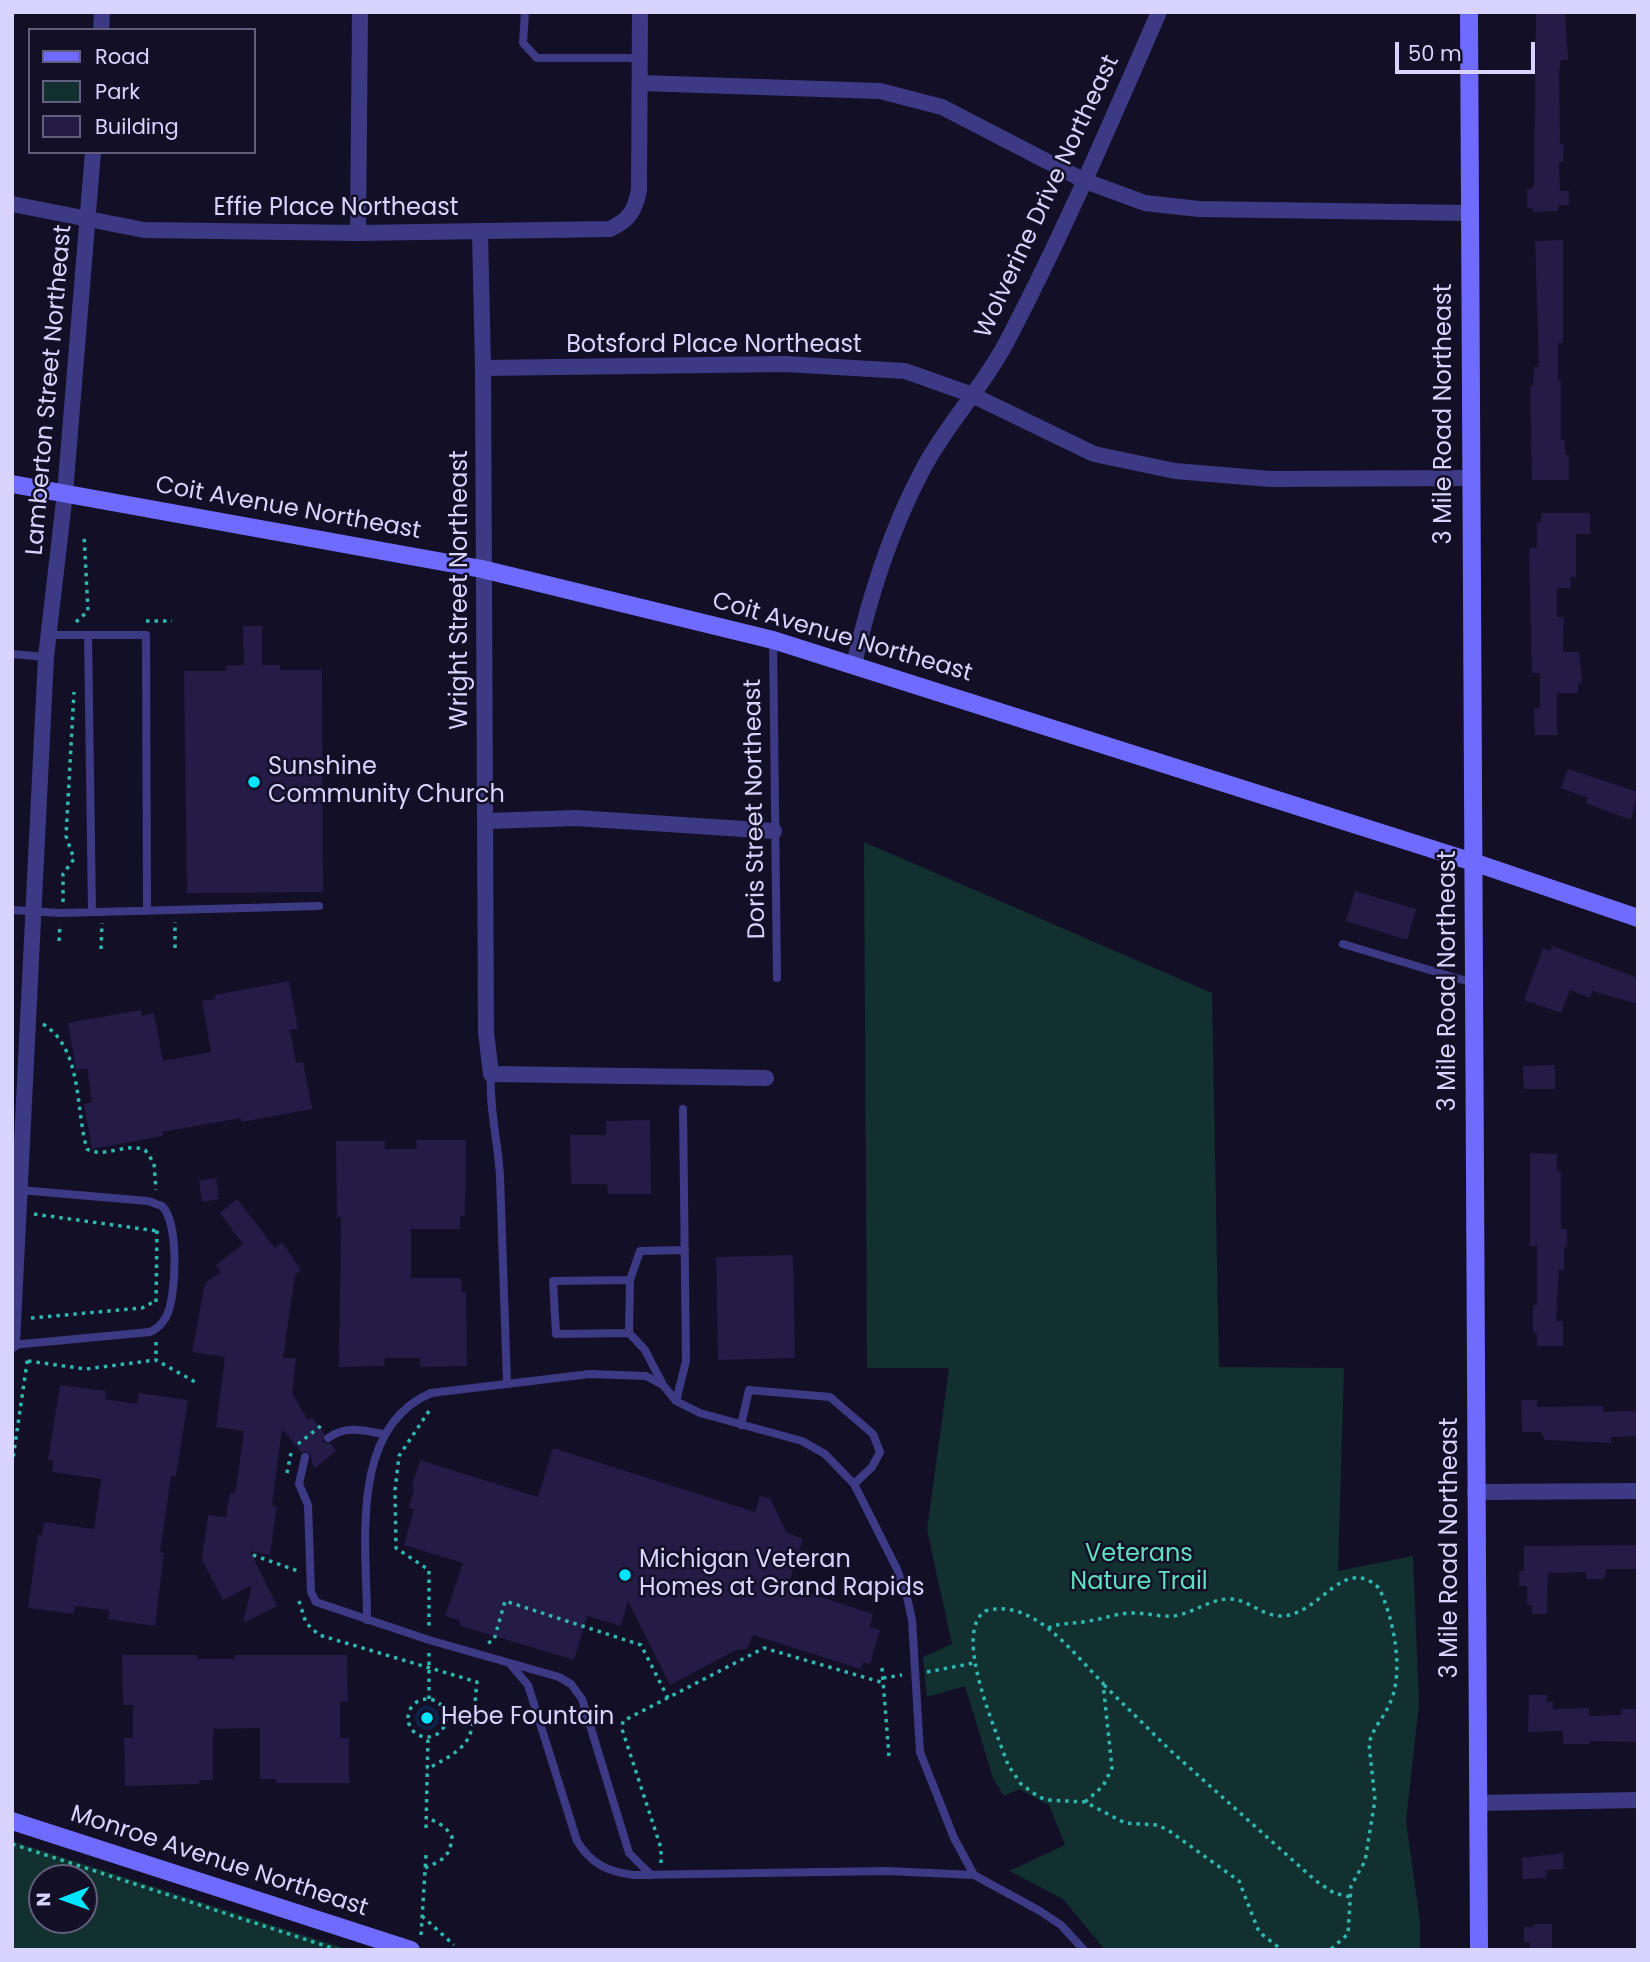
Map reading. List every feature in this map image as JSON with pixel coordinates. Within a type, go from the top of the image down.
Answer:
[{"type":"main road","name":"3 Mile Road Northeast","points":[[1469,12],[1479,1950]]},
{"type":"main road","name":"Coit Avenue Northeast","points":[[12,484],[482,569],[773,640],[1473,862],[1638,918]]},
{"type":"main road","name":"Monroe Avenue Northeast","points":[[12,1821],[416,1942]]},
{"type":"street","points":[[358,233],[360,12]]},
{"type":"street","points":[[640,12],[641,83],[880,92],[942,107],[1085,181],[1145,203],[1199,209],[1469,213]]},
{"type":"street","name":"Wolverine Drive Northeast","points":[[854,664],[868,606],[893,532],[923,468],[970,394],[1003,349],[1085,181],[1159,12]]},
{"type":"street","name":"Effie Place Northeast","points":[[12,204],[89,217],[144,230],[358,233],[610,229],[621,224],[636,209],[639,190],[641,83]]},
{"type":"street","name":"Lamberton Street Northeast","points":[[12,1345],[16,1190],[34,912],[46,657],[65,493],[93,154]]},
{"type":"street","name":"Wright Street Northeast","points":[[480,232],[487,821],[486,1032],[491,1074]]},
{"type":"street","name":"Botsford Place Northeast","points":[[483,368],[785,363],[905,371],[970,394],[1094,454],[1175,471],[1270,480],[1470,478]]},
{"type":"street","points":[[487,821],[576,818],[774,831]]},
{"type":"street","points":[[491,1074],[766,1079]]},
{"type":"street","points":[[1475,1492],[1638,1491]]},
{"type":"street","points":[[1478,1803],[1638,1800]]},
{"type":"lane","points":[[524,12],[523,43],[537,58],[640,58]]},
{"type":"lane","points":[[48,635],[146,635],[148,911]]},
{"type":"lane","points":[[88,635],[92,912]]},
{"type":"lane","name":"Doris Street Northeast","points":[[773,640],[777,978]]},
{"type":"lane","points":[[12,654],[46,657]]},
{"type":"lane","points":[[12,910],[61,914],[319,906]]},
{"type":"lane","points":[[1343,944],[1473,983]]},
{"type":"lane","points":[[491,1074],[491,1119],[498,1147],[500,1176],[507,1382]]},
{"type":"lane","points":[[676,1401],[686,1362],[683,1109]]},
{"type":"lane","points":[[12,1345],[142,1334],[155,1329],[169,1311],[174,1241],[169,1214],[156,1203],[36,1189],[16,1190]]},
{"type":"lane","points":[[629,1334],[630,1280],[640,1251],[685,1250]]},
{"type":"lane","points":[[630,1280],[553,1280],[556,1334],[629,1334],[645,1350],[663,1385],[676,1401],[700,1413],[813,1446],[854,1484],[897,1569],[907,1597],[912,1620],[920,1752],[931,1787],[974,1875]]},
{"type":"lane","points":[[367,1620],[366,1499],[383,1434],[395,1417],[412,1402],[444,1391],[507,1382],[618,1374],[646,1377],[663,1385]]},
{"type":"lane","points":[[741,1425],[749,1390],[830,1397],[873,1434],[880,1452],[872,1467],[854,1484]]},
{"type":"lane","points":[[328,1438],[337,1432],[352,1429],[383,1434]]},
{"type":"lane","points":[[305,1457],[299,1484],[308,1505],[312,1595],[316,1602],[429,1640],[559,1677],[577,1691],[629,1853],[651,1875]]},
{"type":"lane","points":[[509,1663],[528,1685],[582,1849],[606,1869],[651,1875],[887,1871],[974,1875],[1040,1910],[1061,1926],[1084,1950]]},
{"type":"path","points":[[76,635],[76,621],[88,611],[84,535]]},
{"type":"path","points":[[59,941],[63,874],[74,859],[74,850],[66,836],[74,691]]},
{"type":"path","points":[[174,948],[175,910]]},
{"type":"path","points":[[101,949],[102,912]]},
{"type":"path","points":[[43,1024],[53,1031],[70,1059],[87,1149],[94,1153],[129,1147],[145,1150],[154,1164],[157,1231],[156,1360]]},
{"type":"path","points":[[34,1214],[157,1231]]},
{"type":"path","points":[[31,1318],[142,1308],[156,1300]]},
{"type":"path","points":[[28,1361],[86,1369],[156,1360],[197,1382]]},
{"type":"path","points":[[429,1699],[429,1570],[396,1548],[395,1490],[404,1447],[444,1391]]},
{"type":"path","points":[[296,1446],[319,1426]]},
{"type":"path","points":[[253,1555],[311,1576]]},
{"type":"path","points":[[1048,1628],[1058,1623],[1089,1621],[1127,1613],[1176,1615],[1223,1599],[1242,1601],[1272,1615],[1293,1615],[1309,1609],[1331,1588],[1347,1579],[1365,1578],[1372,1582],[1383,1597],[1399,1671],[1389,1706],[1371,1735],[1369,1752],[1375,1800],[1365,1861],[1355,1877],[1350,1897],[1348,1934],[1330,1950]]},
{"type":"path","points":[[494,1640],[505,1601],[642,1645],[668,1698]]},
{"type":"path","points":[[1282,1950],[1259,1932],[1243,1887],[1214,1861],[1168,1830],[1157,1825],[1125,1823],[1085,1802],[1048,1800],[1029,1791],[1014,1776],[1008,1765],[971,1648],[975,1621],[985,1611],[1016,1611],[1048,1628],[1182,1761],[1316,1881],[1334,1893],[1350,1897]]},
{"type":"path","points":[[662,1875],[661,1848],[622,1729],[623,1721],[764,1648],[884,1683]]},
{"type":"path","points":[[882,1668],[889,1756]]},
{"type":"path","points":[[1085,1802],[1103,1786],[1112,1768],[1103,1683]]},
{"type":"path","points":[[429,1699],[441,1704],[445,1723],[441,1732],[428,1737],[420,1737],[414,1732],[408,1723],[408,1713],[421,1700],[429,1699]]},
{"type":"path","points":[[426,1828],[428,1737]]},
{"type":"path","points":[[425,1868],[446,1859],[451,1851],[452,1837],[445,1828],[426,1817]]},
{"type":"path","points":[[12,1844],[338,1950]]},
{"type":"path","points":[[416,1942],[422,1916],[426,1855]]},
{"type":"path","points":[[422,1916],[453,1945]]},
{"type":"green space","name":"Veterans Nature Trail","points":[[864,842],[1212,993],[1219,1367],[1344,1368],[1338,1571],[1413,1556],[1419,1704],[1406,1821],[1420,1921],[1420,1950],[1105,1950],[1063,1899],[1009,1871],[1065,1845],[1049,1805],[1019,1789],[1004,1796],[993,1778],[965,1686],[927,1697],[923,1657],[952,1644],[927,1530],[949,1368],[867,1368]]},
{"type":"green space","points":[[12,1841],[83,1864],[28,1864],[28,1934],[98,1934],[98,1869],[350,1950],[12,1950]]},
{"type":"water","name":"Hebe Fountain","points":[[427,1706],[438,1713],[439,1718],[432,1729],[427,1730],[416,1723],[415,1718],[422,1707]]},
{"type":"building","points":[[1536,12],[1565,12],[1568,60],[1561,60],[1559,71],[1560,144],[1564,144],[1563,162],[1559,162],[1560,191],[1569,191],[1569,205],[1559,205],[1558,211],[1533,212],[1533,208],[1527,208],[1527,190],[1534,187]]},
{"type":"building","points":[[1563,240],[1563,343],[1558,343],[1558,381],[1561,381],[1561,440],[1565,440],[1565,455],[1569,455],[1569,480],[1532,480],[1530,386],[1533,386],[1534,367],[1539,367],[1535,241]]},
{"type":"building","points":[[1541,513],[1590,513],[1590,534],[1576,534],[1576,577],[1570,577],[1571,588],[1557,588],[1557,617],[1564,617],[1563,652],[1579,652],[1582,683],[1578,683],[1578,693],[1557,693],[1557,735],[1535,735],[1534,708],[1540,708],[1540,673],[1532,673],[1529,555],[1530,548],[1537,548],[1537,522],[1541,523]]},
{"type":"building","name":"Sunshine Community Church","points":[[243,626],[262,626],[262,665],[280,665],[280,670],[322,670],[323,892],[187,893],[184,671],[227,671],[226,666],[244,665]]},
{"type":"building","points":[[1568,769],[1638,792],[1631,820],[1586,803],[1588,798],[1561,788]]},
{"type":"building","points":[[1355,891],[1416,909],[1407,940],[1346,921]]},
{"type":"building","points":[[1552,946],[1638,978],[1638,1004],[1592,991],[1590,998],[1570,990],[1561,1013],[1524,1000],[1543,948],[1550,951]]},
{"type":"building","points":[[289,981],[298,1029],[290,1030],[296,1063],[303,1062],[312,1109],[242,1122],[241,1118],[162,1132],[163,1136],[92,1149],[84,1104],[92,1102],[87,1068],[76,1070],[68,1023],[141,1010],[142,1016],[154,1013],[163,1061],[211,1052],[202,1001],[215,999],[215,995]]},
{"type":"building","points":[[1555,1065],[1555,1089],[1524,1089],[1523,1066]]},
{"type":"building","points":[[650,1120],[651,1194],[608,1194],[607,1184],[571,1184],[570,1135],[606,1135],[606,1121]]},
{"type":"building","points":[[416,1140],[466,1140],[465,1216],[460,1216],[460,1229],[411,1229],[411,1278],[461,1278],[462,1292],[466,1292],[467,1366],[420,1367],[420,1358],[385,1358],[384,1366],[339,1367],[341,1217],[337,1217],[336,1141],[385,1141],[385,1149],[417,1149]]},
{"type":"building","points":[[1530,1153],[1557,1154],[1557,1171],[1561,1171],[1561,1229],[1567,1229],[1567,1247],[1564,1246],[1564,1270],[1559,1269],[1556,1321],[1563,1321],[1563,1346],[1537,1346],[1537,1333],[1533,1333],[1533,1305],[1537,1305],[1537,1246],[1530,1246]]},
{"type":"building","points":[[216,1178],[219,1199],[202,1202],[199,1181]]},
{"type":"building","points":[[237,1199],[275,1248],[282,1242],[301,1270],[295,1275],[283,1358],[296,1358],[292,1393],[308,1420],[312,1417],[324,1433],[323,1442],[331,1444],[336,1451],[314,1469],[310,1453],[301,1452],[282,1429],[272,1505],[277,1506],[270,1555],[250,1551],[277,1606],[243,1623],[252,1585],[223,1600],[202,1560],[208,1515],[226,1517],[230,1493],[235,1494],[244,1431],[216,1427],[225,1357],[192,1352],[205,1283],[221,1272],[216,1265],[243,1244],[220,1213]]},
{"type":"building","points":[[793,1255],[795,1358],[718,1360],[716,1257]]},
{"type":"building","points":[[60,1385],[106,1391],[105,1399],[137,1404],[139,1393],[188,1400],[176,1476],[171,1476],[160,1553],[164,1553],[155,1626],[108,1619],[109,1610],[75,1606],[74,1614],[28,1608],[38,1535],[42,1535],[44,1522],[94,1529],[101,1479],[52,1472],[53,1460],[48,1460]]},
{"type":"building","points":[[1521,1400],[1537,1400],[1537,1407],[1603,1406],[1603,1412],[1638,1411],[1638,1436],[1611,1437],[1611,1443],[1545,1440],[1541,1432],[1522,1432]]},
{"type":"building","name":"Michigan Veteran Homes at Grand Rapids","points":[[553,1448],[755,1512],[760,1496],[770,1498],[787,1533],[803,1539],[788,1586],[873,1614],[870,1627],[880,1630],[870,1664],[863,1662],[861,1669],[753,1635],[747,1649],[736,1650],[670,1685],[628,1601],[621,1626],[587,1616],[574,1660],[461,1626],[459,1620],[445,1616],[463,1563],[404,1545],[414,1509],[409,1508],[414,1489],[412,1485],[420,1460],[538,1497]]},
{"type":"building","points":[[1638,1545],[1638,1569],[1606,1569],[1604,1579],[1586,1579],[1586,1572],[1548,1573],[1547,1614],[1532,1614],[1532,1605],[1527,1605],[1527,1586],[1519,1586],[1519,1571],[1524,1571],[1524,1546]]},
{"type":"building","points":[[122,1655],[197,1655],[198,1659],[234,1659],[235,1655],[347,1655],[348,1702],[340,1701],[340,1738],[349,1738],[349,1783],[276,1783],[276,1779],[260,1779],[260,1728],[213,1729],[213,1780],[199,1780],[199,1784],[125,1786],[124,1738],[133,1738],[133,1705],[123,1705]]},
{"type":"building","points":[[1529,1695],[1547,1695],[1547,1702],[1553,1702],[1553,1709],[1589,1708],[1589,1716],[1621,1715],[1621,1709],[1638,1709],[1638,1742],[1590,1741],[1590,1744],[1563,1744],[1563,1731],[1528,1732]]},
{"type":"building","points":[[1563,1853],[1564,1869],[1546,1870],[1546,1878],[1523,1879],[1522,1858]]},
{"type":"building","points":[[1534,1924],[1552,1924],[1552,1950],[1530,1950],[1530,1942],[1524,1942],[1524,1927],[1534,1927]]},
{"type":"place","name":"Sunshine Community Church","points":[[254,782]]},
{"type":"place","name":"Michigan Veteran Homes at Grand Rapids","points":[[625,1575]]},
{"type":"place","name":"Hebe Fountain","points":[[427,1718]]}]
